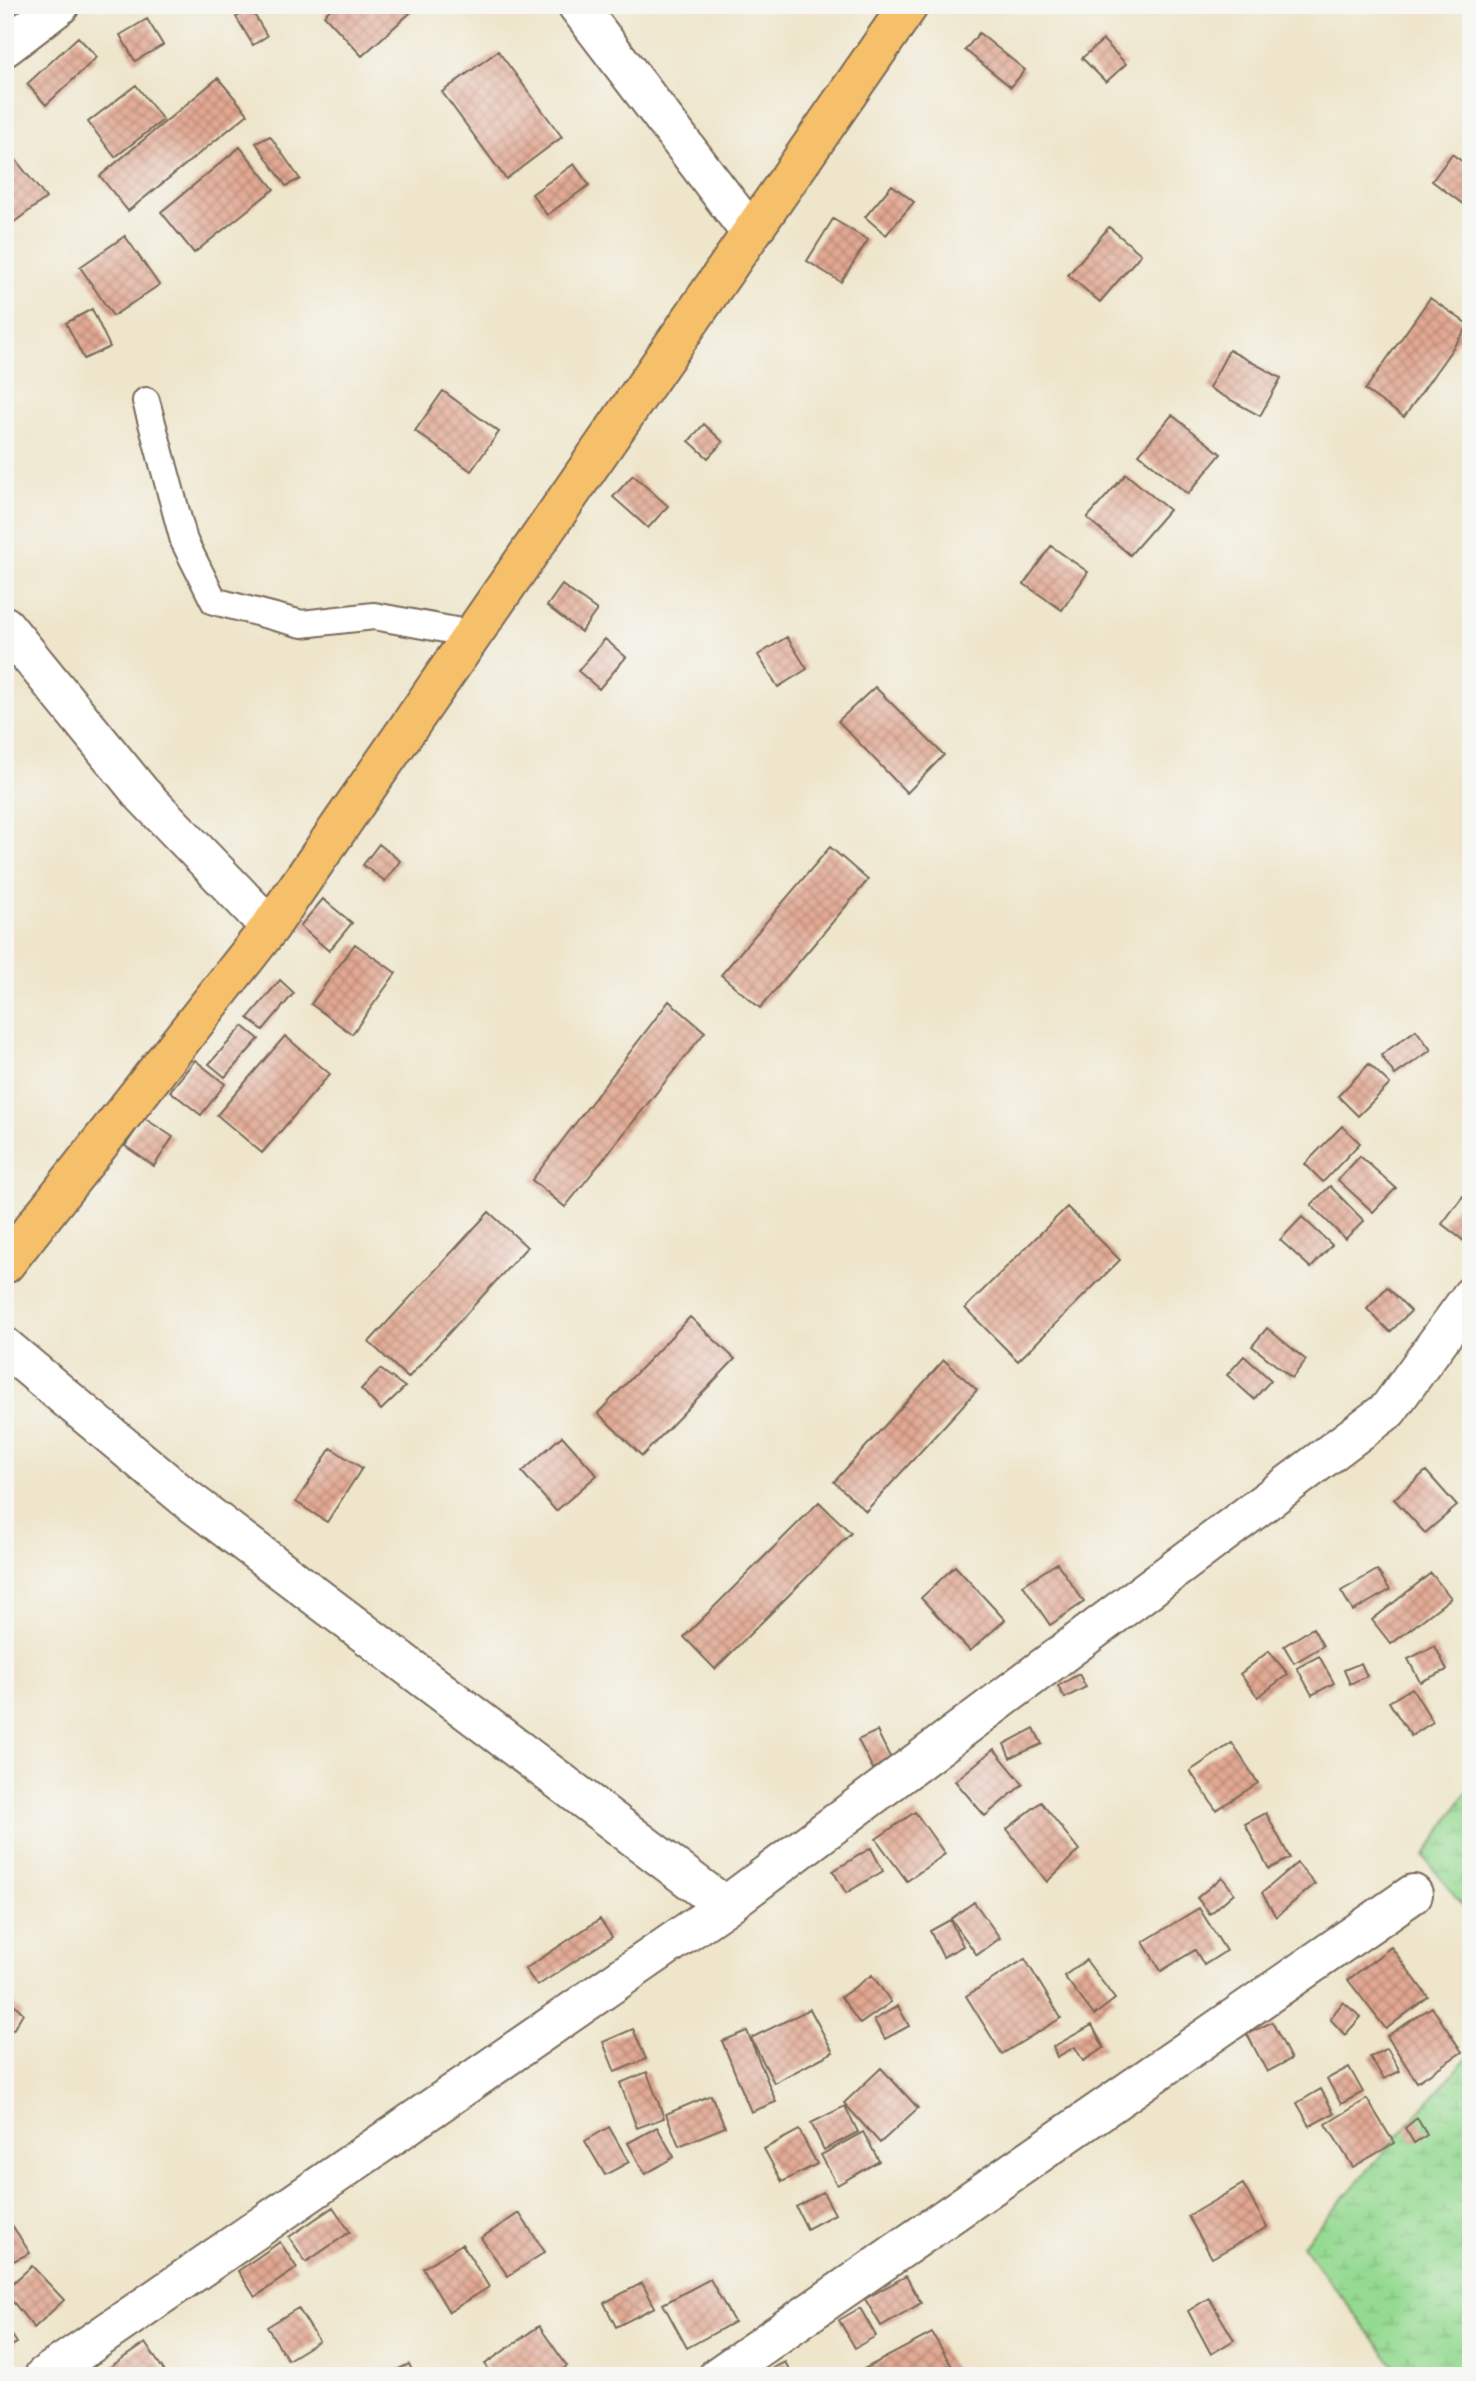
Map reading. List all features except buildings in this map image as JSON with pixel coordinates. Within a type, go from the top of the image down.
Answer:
[{"type":"highway","points":[[5,1264],[270,927],[909,5]]},
{"type":"street","points":[[5,47],[60,5]]},
{"type":"street","points":[[577,5],[750,232]]},
{"type":"street","points":[[5,626],[141,793],[270,927]]},
{"type":"street","points":[[44,2376],[725,1906],[1388,1410],[1471,1297]]},
{"type":"street","points":[[5,1347],[183,1496],[725,1906]]},
{"type":"street","points":[[718,2376],[1412,1894]]},
{"type":"lane","points":[[146,401],[184,541],[214,601],[302,624],[374,616],[472,634]]},
{"type":"green space","points":[[1471,1785],[1471,1916],[1424,1857]]},
{"type":"green space","points":[[1471,2053],[1471,2376],[1402,2376],[1302,2245]]}]
